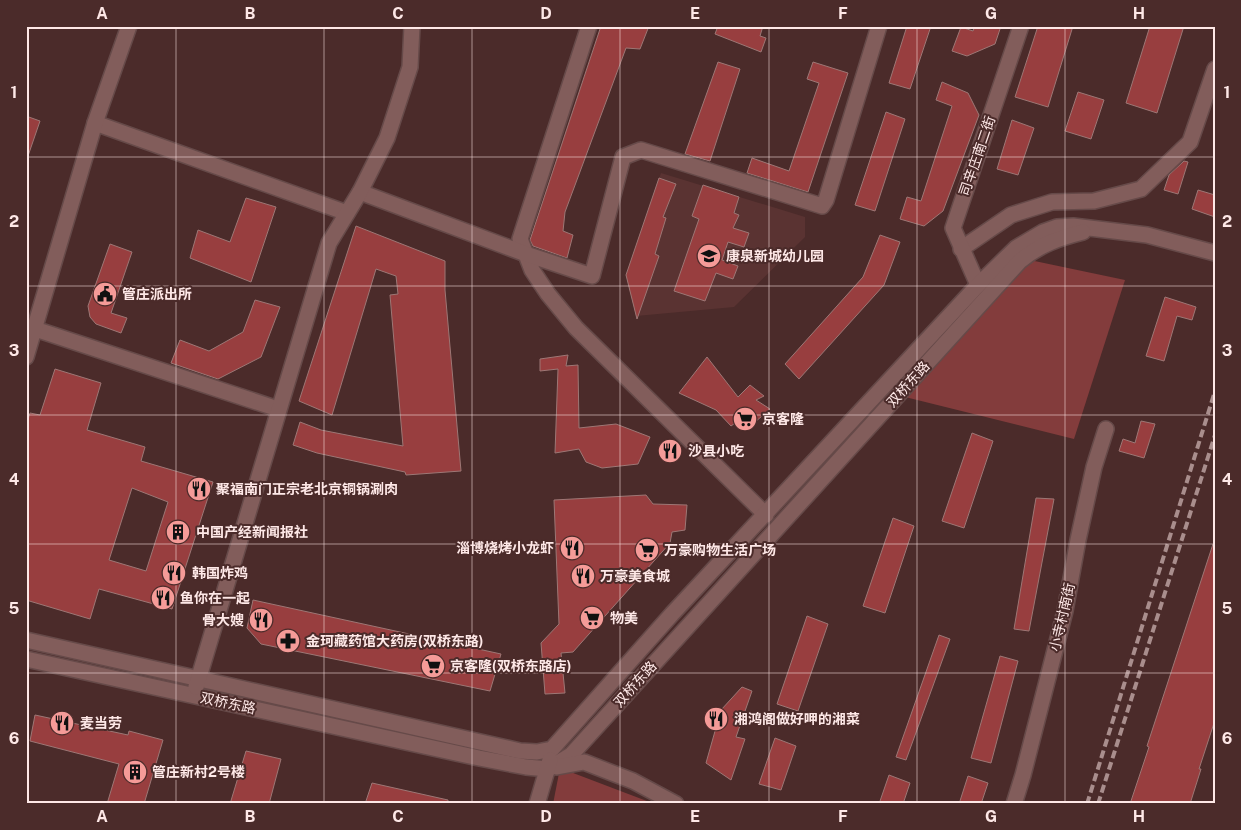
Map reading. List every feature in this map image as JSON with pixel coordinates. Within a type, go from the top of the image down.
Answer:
[{"type":"street","points":[[26,357],[95,123],[129,26]]},
{"type":"street","points":[[194,695],[329,243],[360,192],[387,138],[410,67],[412,26]]},
{"type":"street","points":[[589,26],[520,239],[532,270],[548,294],[576,328],[766,515]]},
{"type":"street","points":[[360,192],[526,254],[592,276],[624,158],[641,150],[822,206],[826,200],[879,26]]},
{"type":"street","name":"司辛庄南二街","points":[[978,285],[953,228],[1021,26]]},
{"type":"street","points":[[962,249],[1011,215],[1019,212],[1052,202],[1094,201],[1141,189],[1190,142],[1215,68]]},
{"type":"street","points":[[95,123],[347,213]]},
{"type":"street","name":"双桥东路","points":[[26,640],[520,751],[537,752],[552,749],[672,614],[978,285],[1016,248],[1043,232],[1058,227],[1073,226],[1147,235],[1215,253]]},
{"type":"street","name":"双桥东路","points":[[26,659],[479,758],[548,769],[571,755],[1020,261],[1034,250],[1053,240],[1097,229]]},
{"type":"street","points":[[35,329],[278,409]]},
{"type":"street","name":"小寺村南街","points":[[1014,804],[1065,611],[1092,476],[1106,429]]},
{"type":"street","points":[[537,804],[552,749]]},
{"type":"street","points":[[548,769],[584,762],[633,781],[676,804]]},
{"type":"shaded area","name":"康泉新城幼儿园","points":[[661,173],[805,217],[805,237],[734,307],[636,316],[626,275]]},
{"type":"shaded area","points":[[1025,259],[1125,280],[1074,439],[897,395]]},
{"type":"shaded area","points":[[560,768],[652,803],[653,804],[553,804]]},
{"type":"building","points":[[601,26],[649,26],[640,49],[626,48],[565,212],[563,231],[573,235],[567,258],[533,246],[530,240]]},
{"type":"building","points":[[718,26],[763,26],[760,36],[766,38],[761,52],[715,34]]},
{"type":"building","points":[[907,26],[931,26],[910,89],[889,83]]},
{"type":"building","points":[[975,26],[1001,26],[995,44],[967,56],[952,51],[961,27],[973,31]]},
{"type":"building","points":[[1038,26],[1073,26],[1048,107],[1015,97]]},
{"type":"building","points":[[1150,26],[1184,26],[1157,113],[1126,103]]},
{"type":"building","points":[[718,62],[740,69],[710,161],[685,154]]},
{"type":"building","points":[[813,62],[848,73],[808,192],[747,173],[752,158],[789,171],[819,83],[807,79]]},
{"type":"building","points":[[942,82],[968,93],[979,115],[943,211],[924,226],[900,219],[907,197],[921,201],[952,106],[936,100]]},
{"type":"building","points":[[1078,92],[1104,100],[1091,139],[1065,131]]},
{"type":"building","points":[[886,112],[905,119],[875,211],[855,205]]},
{"type":"building","points":[[26,116],[40,121],[28,156],[26,156]]},
{"type":"building","points":[[1012,120],[1034,128],[1018,175],[997,169]]},
{"type":"building","points":[[1184,161],[1188,162],[1178,194],[1164,190],[1169,175]]},
{"type":"building","points":[[659,178],[676,184],[663,217],[666,218],[655,254],[659,256],[637,319],[626,275]]},
{"type":"building","points":[[703,185],[739,197],[734,213],[739,215],[733,228],[749,233],[744,247],[728,242],[722,260],[738,266],[733,279],[716,273],[705,301],[674,291],[699,219],[692,216]]},
{"type":"building","points":[[1198,190],[1215,195],[1215,217],[1192,209]]},
{"type":"building","points":[[246,198],[276,207],[251,282],[190,258],[198,230],[230,242]]},
{"type":"building","points":[[356,226],[445,261],[445,290],[461,471],[406,475],[405,472],[317,453],[293,445],[300,422],[321,430],[403,446],[390,295],[398,294],[396,276],[376,269],[332,415],[299,401]]},
{"type":"building","points":[[880,235],[900,242],[884,285],[799,379],[785,364],[863,277]]},
{"type":"building","points":[[110,244],[132,252],[111,313],[127,318],[121,333],[96,324],[90,317],[88,306]]},
{"type":"building","points":[[1165,297],[1196,307],[1192,320],[1177,316],[1164,361],[1146,356]]},
{"type":"building","points":[[255,300],[280,307],[261,357],[218,379],[171,363],[180,340],[209,351],[243,332]]},
{"type":"building","points":[[568,355],[566,366],[578,365],[579,428],[616,424],[650,437],[638,464],[602,468],[586,462],[579,449],[555,453],[558,369],[540,371],[540,359]]},
{"type":"building","points":[[707,357],[738,397],[750,385],[764,396],[756,400],[770,409],[746,430],[738,421],[731,426],[716,410],[679,393]]},
{"type":"building","points":[[55,369],[101,383],[87,430],[145,447],[141,461],[213,482],[172,609],[99,589],[90,619],[26,600],[26,426],[30,413],[40,415]],"holes":[[[132,488],[168,502],[146,571],[109,560]]]},
{"type":"building","points":[[1141,421],[1155,424],[1144,458],[1119,451],[1123,439],[1135,443]]},
{"type":"building","points":[[972,433],[993,441],[964,528],[942,521]]},
{"type":"building","points":[[646,495],[653,504],[687,505],[685,530],[672,532],[670,543],[573,652],[561,653],[565,693],[545,694],[541,643],[559,624],[554,500]]},
{"type":"building","points":[[1036,498],[1054,499],[1029,631],[1014,629]]},
{"type":"building","points":[[893,518],[914,526],[885,613],[863,606]]},
{"type":"building","points":[[1213,544],[1215,544],[1215,720],[1190,804],[1130,804],[1149,747],[1147,746]]},
{"type":"building","points":[[253,600],[501,654],[490,691],[261,644],[247,628]]},
{"type":"building","points":[[807,616],[828,624],[798,711],[777,704]]},
{"type":"building","points":[[939,635],[950,639],[906,760],[896,757]]},
{"type":"building","points":[[1000,656],[1018,661],[991,763],[971,758]]},
{"type":"building","points":[[742,687],[752,691],[736,737],[745,739],[731,780],[706,763],[721,710]]},
{"type":"building","points":[[35,715],[128,735],[129,731],[163,740],[144,804],[107,804],[119,764],[30,741]]},
{"type":"building","points":[[775,738],[796,746],[781,790],[759,784]]},
{"type":"building","points":[[246,751],[281,759],[269,804],[230,804]]},
{"type":"building","points":[[889,775],[910,783],[903,804],[879,804]]},
{"type":"building","points":[[968,776],[988,783],[981,804],[959,804]]},
{"type":"building","points":[[372,783],[448,800],[448,804],[365,804]]},
{"type":"railway","points":[[1087,804],[1215,391]]},
{"type":"railway","points":[[1098,804],[1215,435]]},
{"type":"place","name":"康泉新城幼儿园","points":[[709,256]]},
{"type":"place","name":"管庄派出所","points":[[105,294]]},
{"type":"place","name":"京客隆","points":[[745,419]]},
{"type":"place","name":"沙县小吃","points":[[670,451]]},
{"type":"place","name":"聚福南门正宗老北京铜锅涮肉","points":[[199,489]]},
{"type":"place","name":"中国产经新闻报社","points":[[178,532]]},
{"type":"place","name":"淄博烧烤小龙虾","points":[[572,548]]},
{"type":"place","name":"万豪购物生活广场","points":[[647,550]]},
{"type":"place","name":"韩国炸鸡","points":[[174,573]]},
{"type":"place","name":"万豪美食城","points":[[583,576]]},
{"type":"place","name":"鱼你在一起","points":[[163,598]]},
{"type":"place","name":"物美","points":[[592,618]]},
{"type":"place","name":"骨大嫂","points":[[261,620]]},
{"type":"place","name":"金珂藏药馆大药房(双桥东路)","points":[[288,641]]},
{"type":"place","name":"京客隆(双桥东路店)","points":[[433,666]]},
{"type":"place","name":"湘鸿阁做好呷的湘菜","points":[[716,719]]},
{"type":"place","name":"麦当劳","points":[[62,723]]},
{"type":"place","name":"管庄新村2号楼","points":[[135,772]]}]
